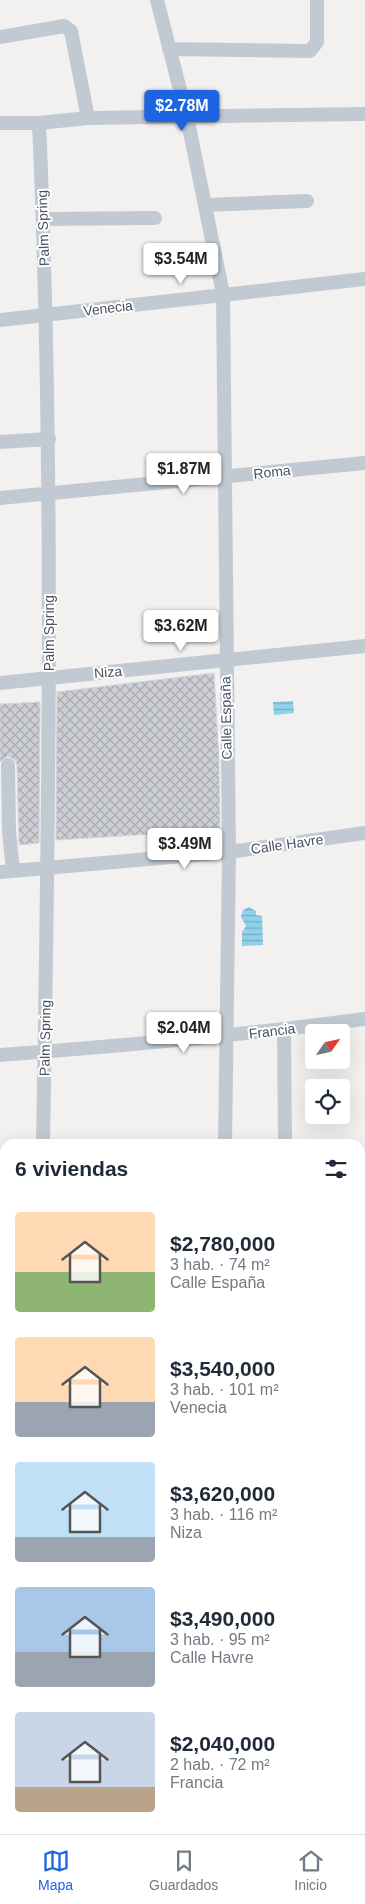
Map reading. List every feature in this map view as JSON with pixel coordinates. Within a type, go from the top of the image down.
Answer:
[{"type":"street","name":"Calle España","points":[[157,0],[206,205],[223,294],[225,662],[229,852],[225,1139]]},
{"type":"street","points":[[169,49],[310,51],[316,42],[318,0]]},
{"type":"street","points":[[0,37],[64,26],[71,31],[88,118]]},
{"type":"street","points":[[0,123],[39,123],[88,118],[365,114]]},
{"type":"street","name":"Palm Spring","points":[[39,123],[47,316],[50,494],[48,868],[43,1139]]},
{"type":"street","points":[[206,205],[307,201]]},
{"type":"street","points":[[43,219],[155,218]]},
{"type":"street","name":"Venecia","points":[[0,320],[365,279]]},
{"type":"street","points":[[0,442],[49,439]]},
{"type":"street","name":"Roma","points":[[0,498],[365,463]]},
{"type":"street","name":"Niza","points":[[0,683],[225,662],[365,646]]},
{"type":"street","points":[[6,871],[9,831],[8,765]]},
{"type":"street","name":"Calle Havre","points":[[6,871],[229,852],[365,833]]},
{"type":"street","name":"Francia","points":[[0,1055],[136,1042],[226,1037],[365,1019]]},
{"type":"street","points":[[284,1030],[285,1139]]},
{"type":"water","points":[[293,701],[294,713],[274,715],[273,702]]},
{"type":"water","points":[[249,907],[256,911],[256,915],[262,916],[263,945],[242,946],[242,932],[246,926],[241,917],[243,910]]},
{"type":"building","points":[[214,673],[219,761],[220,830],[56,840],[57,692]]},
{"type":"building","points":[[40,702],[39,843],[19,845],[17,765],[15,760],[8,756],[0,762],[0,704]]}]
